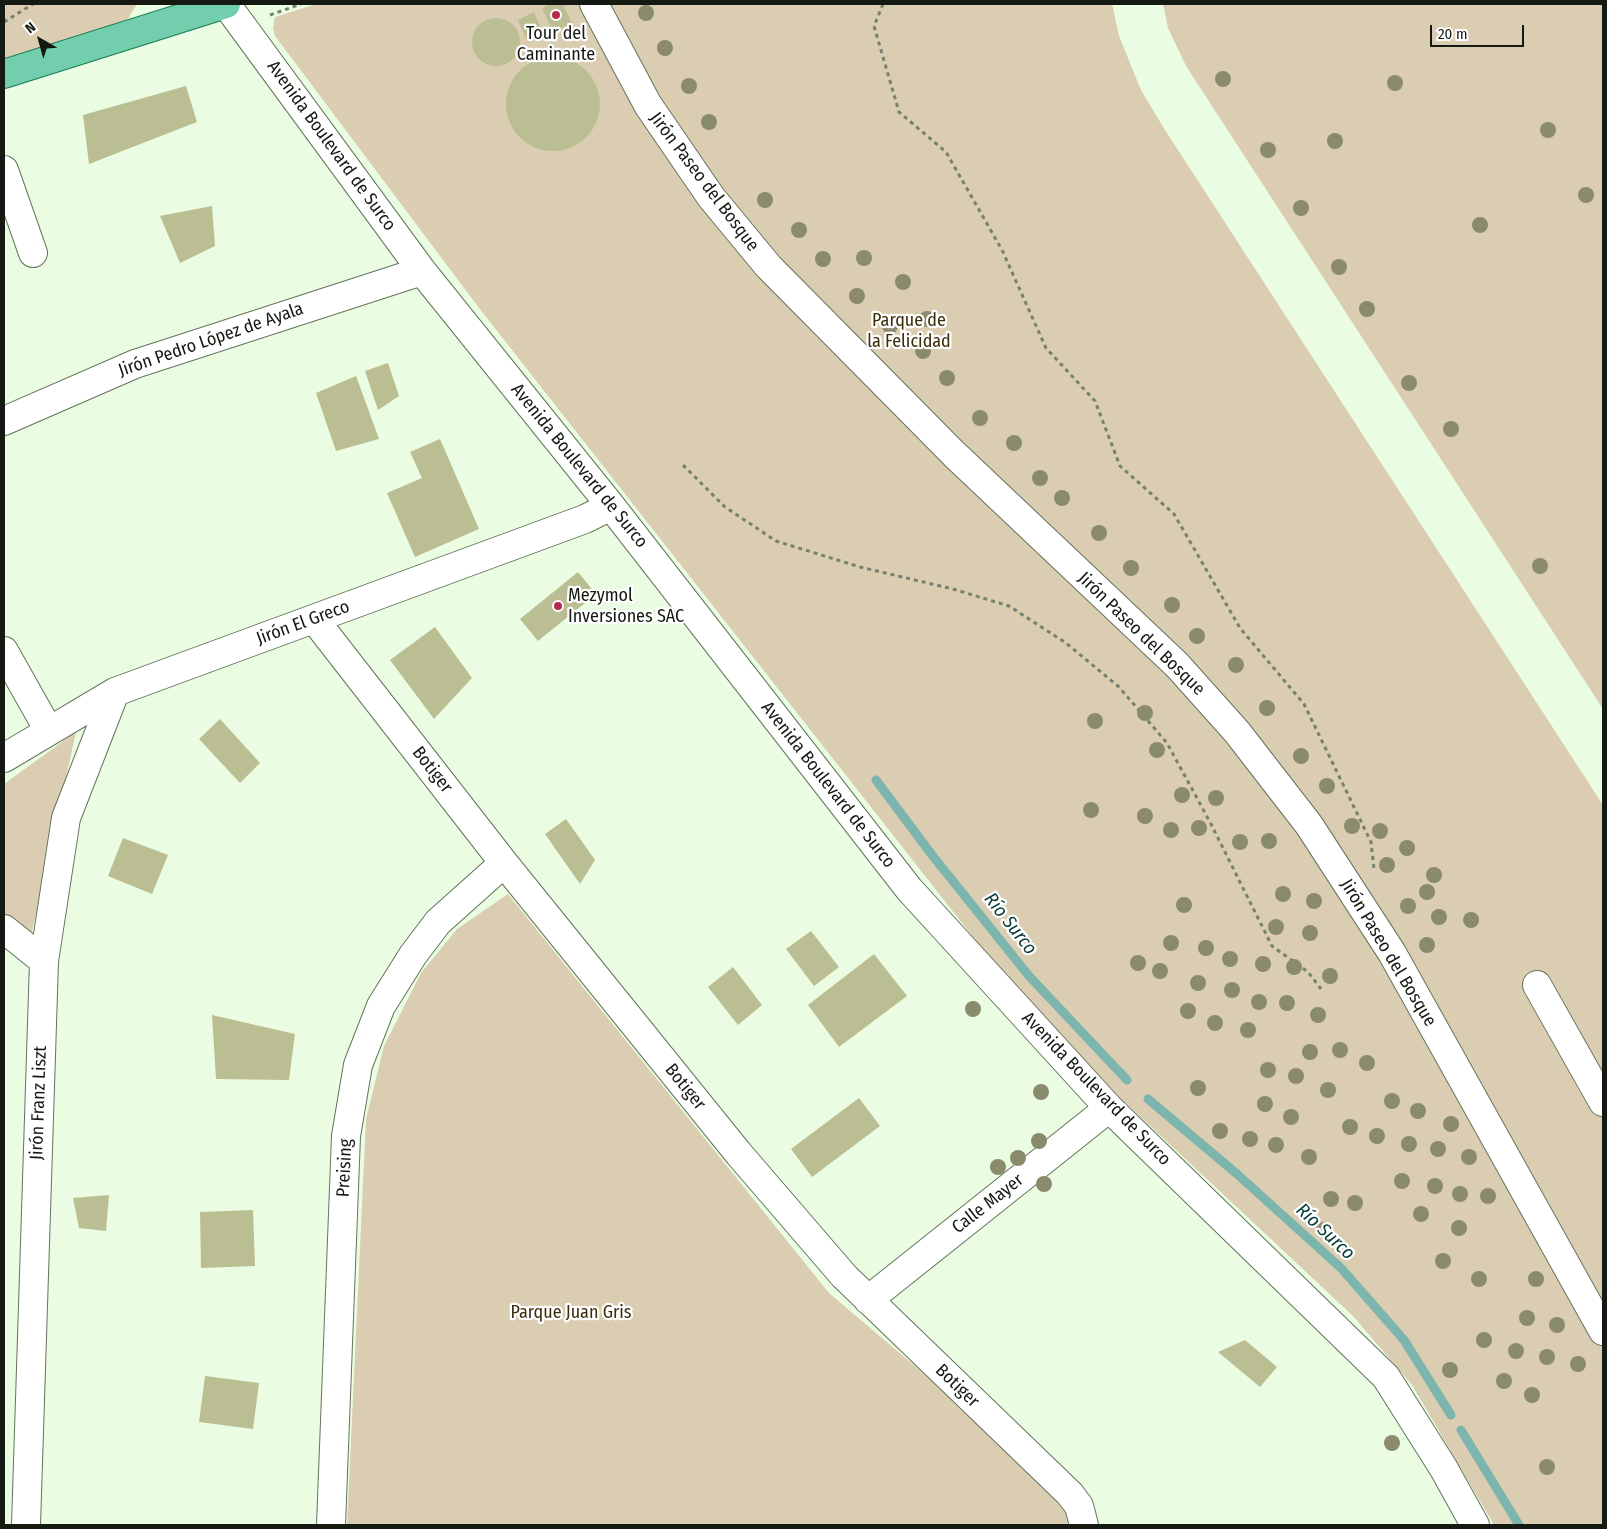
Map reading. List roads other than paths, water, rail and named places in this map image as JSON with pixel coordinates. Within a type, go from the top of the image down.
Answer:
[{"type":"main road","points":[[4,74],[226,4]]},
{"type":"street","name":"Avenida Boulevard de Surco","points":[[226,4],[422,271],[611,506],[909,889],[1109,1108],[1386,1377],[1444,1468],[1472,1524]]},
{"type":"street","name":"Jirón Paseo del Bosque","points":[[594,4],[648,105],[711,197],[768,266],[954,454],[1177,665],[1237,732],[1309,826],[1392,953],[1603,1331]]},
{"type":"street","points":[[4,170],[33,253]]},
{"type":"street","name":"Jirón Pedro López de Ayala","points":[[4,421],[135,364],[422,271]]},
{"type":"street","name":"Jirón El Greco","points":[[4,758],[115,692],[585,519],[611,506]]},
{"type":"street","name":"Botiger","points":[[314,619],[504,863],[739,1154],[844,1276],[1070,1494],[1079,1506],[1084,1525]]},
{"type":"street","points":[[4,651],[49,731]]},
{"type":"street","name":"Jirón Franz Liszt","points":[[26,1525],[44,961],[66,818],[115,692]]},
{"type":"street","name":"Preising","points":[[330,1525],[346,1136],[358,1065],[382,1006],[413,955],[438,922],[504,863]]},
{"type":"street","points":[[4,929],[44,961]]},
{"type":"street","points":[[1537,985],[1603,1102]]},
{"type":"street","name":"Calle Mayer","points":[[868,1300],[1109,1108]]},
{"type":"waterway","name":"Río Surco","points":[[876,780],[932,855],[1029,976],[1127,1080]]},
{"type":"waterway","name":"Río Surco","points":[[1148,1099],[1237,1174],[1341,1268],[1404,1340],[1451,1415]]},
{"type":"waterway","name":"Río Surco","points":[[1461,1430],[1519,1525]]},
{"type":"place","name":"Tour del Caminante","points":[[556,15]]},
{"type":"place","name":"Mezymol Inversiones SAC","points":[[558,606]]},
{"type":"park label","name":"Parque de la Felicidad","points":[[909,331]]},
{"type":"park label","name":"Parque Juan Gris","points":[[571,1313]]}]
